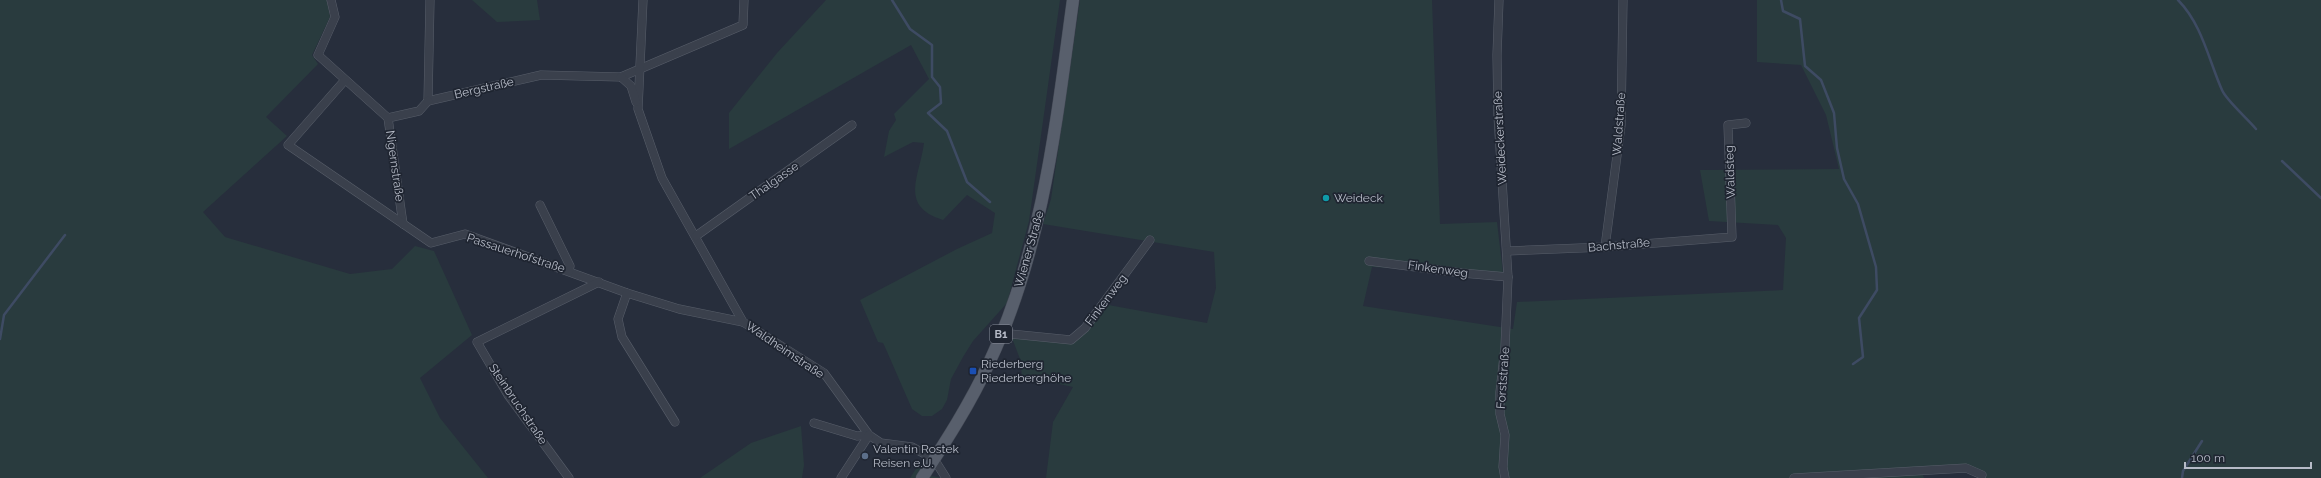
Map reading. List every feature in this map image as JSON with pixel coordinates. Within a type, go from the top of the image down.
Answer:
[{"type":"main road","name":"Wiener Straße","points":[[922,478],[965,410],[1001,333],[1032,242],[1046,185],[1073,0]]},
{"type":"street","name":"Nigernstraße","points":[[331,0],[335,17],[318,55],[388,118],[403,224]]},
{"type":"street","points":[[388,118],[419,111],[428,101],[430,0]]},
{"type":"street","name":"Waldheimstraße","points":[[638,109],[643,0]]},
{"type":"street","name":"Bergstraße","points":[[428,101],[541,75],[621,77],[743,25],[744,0]]},
{"type":"street","name":"Weideckerstraße","points":[[1500,0],[1497,55],[1498,116],[1508,277]]},
{"type":"street","name":"Waldstraße","points":[[1605,247],[1621,125],[1623,0]]},
{"type":"street","name":"Waldheimstraße","points":[[621,77],[631,86],[662,178],[743,322],[824,373],[869,435],[881,443],[912,447],[934,460]]},
{"type":"street","name":"Passauerhofstraße","points":[[345,80],[288,145],[431,243],[465,234],[627,293],[679,309],[743,322]]},
{"type":"street","name":"Waldsteg","points":[[1732,237],[1728,125],[1746,123]]},
{"type":"street","name":"Thalgasse","points":[[696,236],[852,125]]},
{"type":"street","points":[[540,205],[570,266],[568,271]]},
{"type":"street","name":"Bachstraße","points":[[1507,251],[1605,247],[1732,237]]},
{"type":"street","name":"Finkenweg","points":[[1001,333],[1071,340],[1085,328],[1150,240]]},
{"type":"street","name":"Finkenweg","points":[[1369,262],[1462,274],[1508,277]]},
{"type":"street","name":"Forststraße","points":[[1505,478],[1503,467],[1505,436],[1500,414],[1500,392],[1505,347],[1508,277]]},
{"type":"street","name":"Steinbruchstraße","points":[[569,478],[508,395],[477,342],[599,282]]},
{"type":"street","points":[[627,293],[618,319],[622,337],[675,422]]},
{"type":"street","points":[[814,422],[857,436],[869,435]]},
{"type":"street","points":[[841,478],[869,435]]},
{"type":"street","points":[[934,460],[946,478]]},
{"type":"street","points":[[1794,478],[1966,468],[1982,476]]},
{"type":"shaded area","points":[[0,0],[327,0],[330,17],[312,55],[318,64],[266,117],[287,136],[203,212],[225,237],[350,274],[392,269],[415,246],[434,251],[472,335],[420,378],[440,418],[488,478],[0,478]]},
{"type":"shaded area","points":[[472,0],[537,0],[540,20],[497,22]]},
{"type":"shaded area","points":[[826,0],[1060,0],[1029,221],[1007,303],[973,341],[951,379],[947,400],[942,409],[932,416],[922,416],[912,409],[885,347],[883,343],[878,342],[860,300],[957,249],[992,233],[995,213],[967,195],[943,220],[929,214],[920,207],[916,198],[915,189],[924,143],[913,142],[884,157],[889,131],[896,120],[894,114],[929,79],[911,45],[729,149],[729,113],[777,53]]},
{"type":"shaded area","points":[[1080,0],[1432,0],[1440,224],[1497,222],[1503,273],[1372,267],[1363,306],[1513,329],[1517,302],[1783,290],[1786,238],[1778,225],[1709,221],[1700,170],[1839,169],[1826,115],[1801,65],[1757,62],[1757,0],[2321,0],[2321,478],[1985,478],[1981,473],[1922,471],[1924,478],[1046,478],[1053,422],[1073,387],[1022,376],[1020,359],[1012,338],[1067,342],[1103,304],[1207,323],[1216,288],[1214,252],[1043,224],[1051,199]]},
{"type":"shaded area","points":[[801,426],[804,465],[802,478],[700,478],[751,443]]},
{"type":"shaded area","points":[[919,464],[932,476],[942,478],[910,478]]},
{"type":"waterway","points":[[892,0],[910,29],[932,45],[932,77],[940,87],[941,103],[928,113],[947,131],[967,182],[990,202]]},
{"type":"waterway","points":[[1781,0],[1783,11],[1800,19],[1805,66],[1821,80],[1834,113],[1837,148],[1844,179],[1858,204],[1876,267],[1877,290],[1859,318],[1863,357],[1853,364]]},
{"type":"waterway","points":[[2178,0],[2193,20],[2199,31],[2224,94],[2256,129]]},
{"type":"waterway","points":[[2282,161],[2321,198]]},
{"type":"waterway","points":[[0,339],[4,315],[65,235]]},
{"type":"waterway","points":[[2182,478],[2183,471],[2202,441]]},
{"type":"place","name":"Weideck","points":[[1326,198]]},
{"type":"place","name":"Riederberg Riederberghöhe","points":[[973,371]]},
{"type":"place","name":"Valentin Rostek Reisen e.U.","points":[[865,456]]}]
